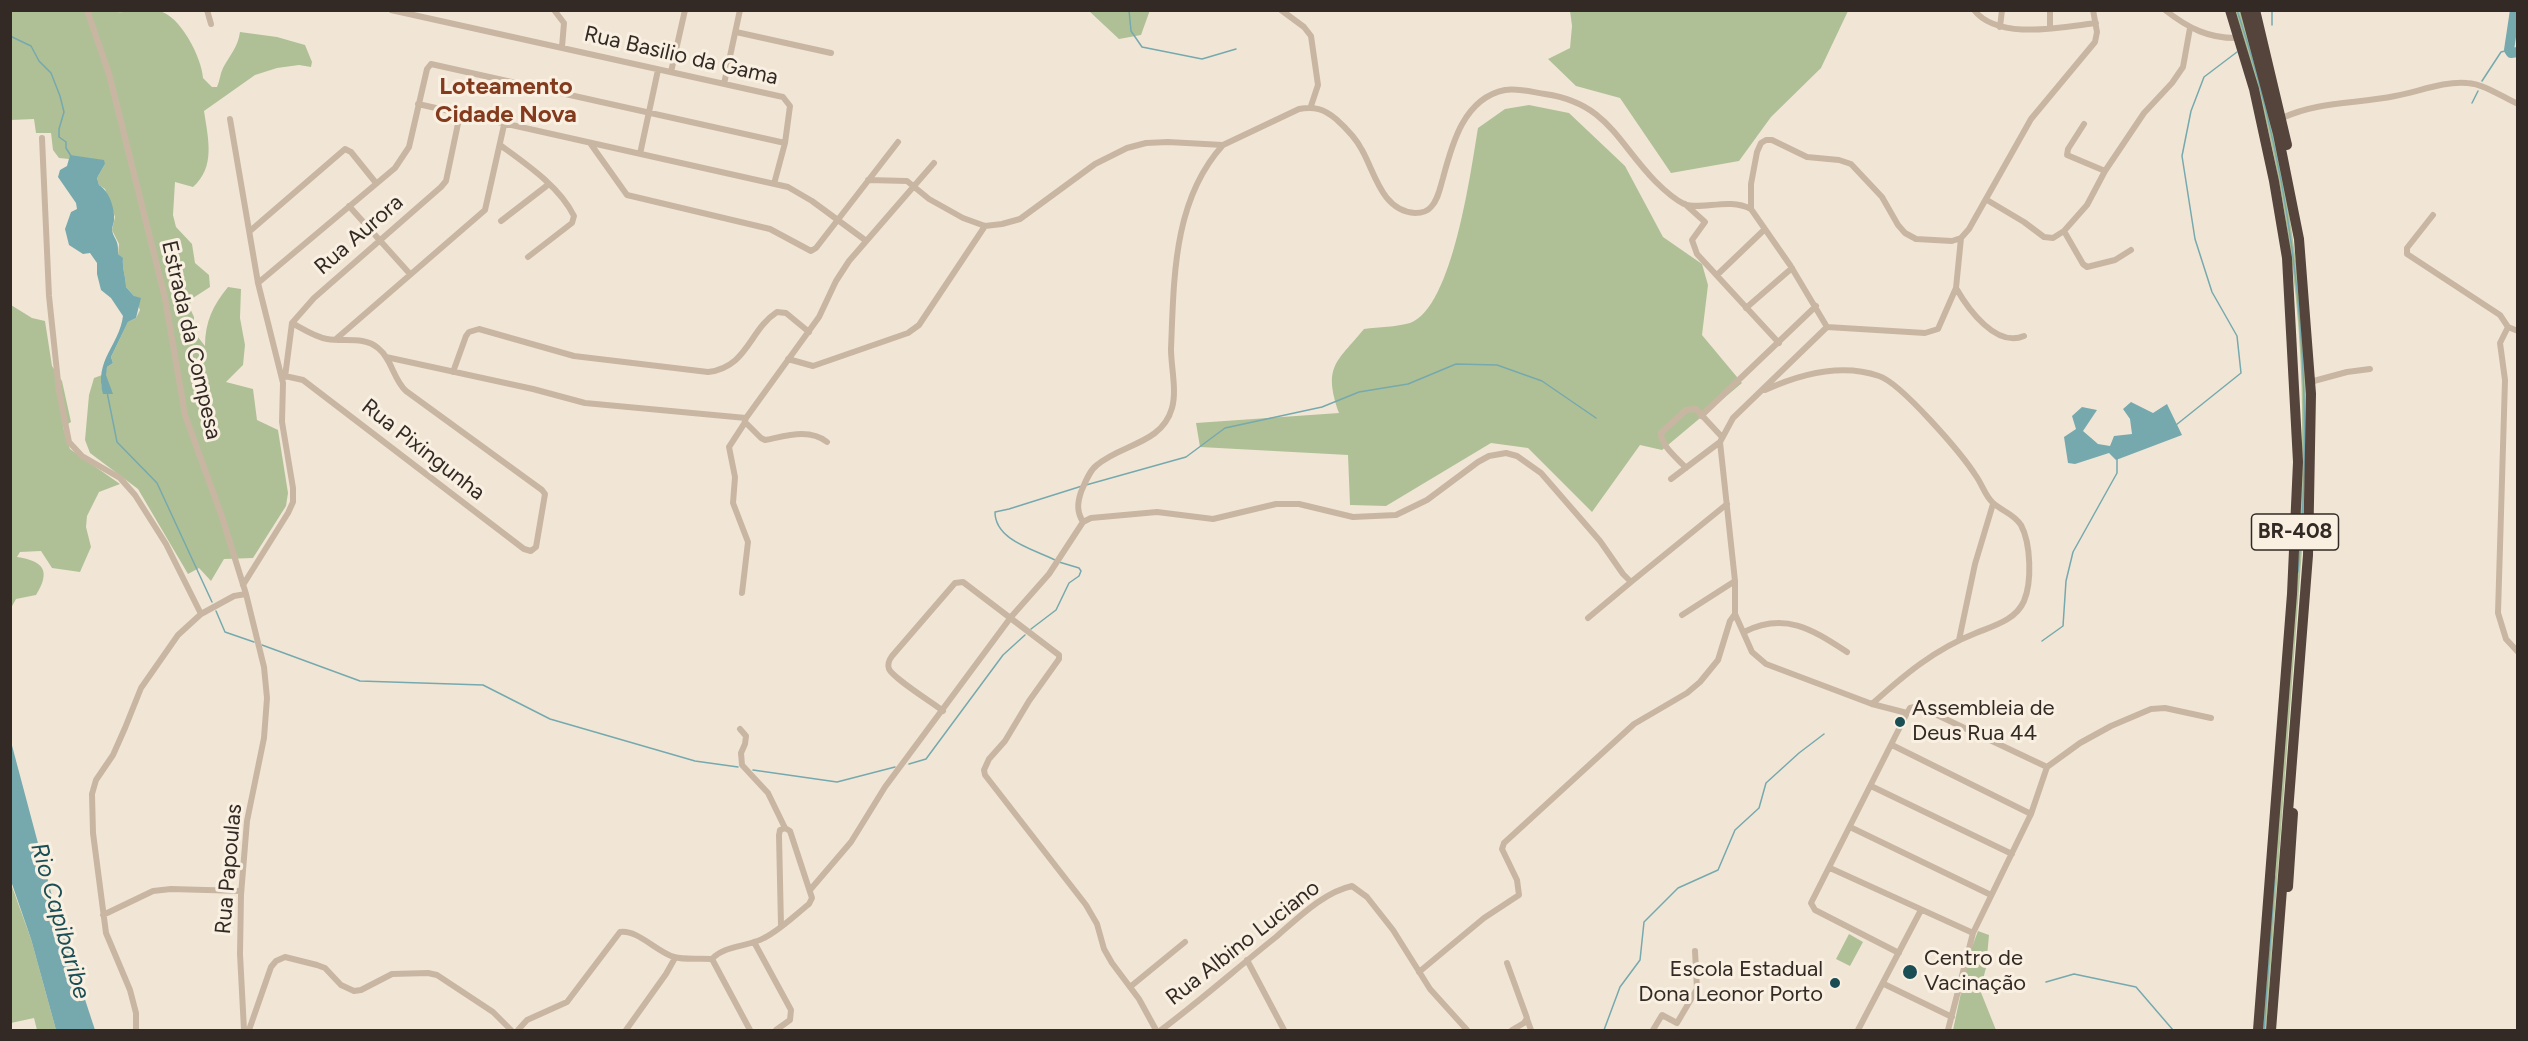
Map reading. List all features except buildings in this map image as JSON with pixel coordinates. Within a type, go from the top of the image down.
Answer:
[{"type":"highway","name":"BR-408","points":[[2230,10],[2274,181],[2287,258],[2298,462],[2292,594],[2258,1030]]},
{"type":"highway","name":"BR-408","points":[[2245,10],[2261,67],[2299,239],[2310,382],[2311,461],[2308,555],[2297,692],[2292,858],[2284,934],[2274,979],[2271,1030]]},
{"type":"highway","points":[[2255,10],[2282,118],[2307,266],[2309,297],[2306,320]]},
{"type":"street","name":"Estrada da Compesa","points":[[87,10],[109,74],[165,298],[185,415],[246,594],[264,667],[266,711]]},
{"type":"street","points":[[207,10],[211,24]]},
{"type":"street","name":"Rua Basilio da Gama","points":[[391,10],[787,99],[790,106],[785,143]]},
{"type":"street","points":[[554,10],[564,23],[562,47]]},
{"type":"street","points":[[671,72],[685,10]]},
{"type":"street","points":[[724,84],[740,10]]},
{"type":"street","points":[[1281,10],[1304,27],[1311,36],[1318,85],[1311,106]]},
{"type":"street","points":[[1974,10],[1987,23],[2017,29],[2096,23]]},
{"type":"street","points":[[2000,27],[2002,10]]},
{"type":"street","points":[[2050,10],[2050,27]]},
{"type":"street","points":[[1671,479],[1721,440],[1733,418],[1827,327],[1934,332],[1943,321],[1956,288],[1961,238],[1987,200],[2031,119],[2095,42],[2097,32],[2093,10]]},
{"type":"street","points":[[2165,10],[2190,28],[2214,37],[2239,38]]},
{"type":"street","points":[[1987,200],[2044,237],[2049,239],[2064,231],[2087,205],[2105,171],[2144,113],[2172,83],[2183,67],[2190,28]]},
{"type":"street","points":[[736,32],[831,53]]},
{"type":"street","points":[[258,283],[350,206],[404,157],[409,147],[427,69],[431,64],[785,143],[774,184]]},
{"type":"street","points":[[640,154],[658,70]]},
{"type":"street","points":[[2282,118],[2316,106],[2394,97],[2459,83],[2474,84],[2517,104]]},
{"type":"street","points":[[1083,522],[1079,514],[1079,498],[1096,465],[1155,433],[1166,421],[1172,409],[1171,350],[1181,224],[1198,178],[1223,145],[1299,109],[1311,106],[1326,111],[1347,129],[1362,149],[1381,191],[1392,204],[1414,213],[1426,212],[1433,206],[1462,121],[1472,109],[1488,97],[1503,90],[1563,96],[1595,112],[1611,126],[1663,189],[1705,222],[1692,243],[1697,254],[1779,343]]},
{"type":"street","points":[[418,104],[774,184],[797,192],[865,240]]},
{"type":"street","name":"Rua Aurora","points":[[292,324],[314,298],[380,242],[446,181],[460,114]]},
{"type":"street","points":[[230,119],[258,283],[283,383],[282,422],[293,488],[293,502],[281,526],[243,585]]},
{"type":"street","points":[[2084,124],[2068,149],[2067,155],[2105,171]]},
{"type":"street","points":[[336,339],[485,210],[504,125]]},
{"type":"street","points":[[42,138],[49,296],[59,391],[69,442],[82,456],[120,478],[135,495],[166,544],[201,614]]},
{"type":"street","points":[[1827,327],[1792,268],[1751,209],[1751,184],[1761,143],[1772,140],[1807,157],[1839,160],[1851,164],[1882,197],[1898,225],[1905,233],[1916,239],[1952,241],[1961,238]]},
{"type":"street","points":[[590,143],[621,189],[633,197],[770,229],[810,251],[816,248],[898,142]]},
{"type":"street","points":[[868,180],[904,180],[943,207],[985,226],[1020,219],[1095,164],[1127,148],[1146,143],[1168,142],[1223,145]]},
{"type":"street","points":[[500,145],[529,165],[549,184],[571,210],[574,220],[528,257]]},
{"type":"street","points":[[250,231],[345,149],[351,152],[376,183]]},
{"type":"street","points":[[742,593],[748,542],[733,502],[735,477],[729,447],[745,420],[819,317],[836,281],[865,240],[934,163]]},
{"type":"street","points":[[501,221],[549,184]]},
{"type":"street","points":[[1685,204],[1730,203],[1751,209]]},
{"type":"street","points":[[350,206],[410,274]]},
{"type":"street","points":[[2433,215],[2407,248],[2407,254],[2500,315],[2508,327],[2517,331]]},
{"type":"street","points":[[788,359],[813,366],[908,333],[919,325],[985,226]]},
{"type":"street","points":[[1717,275],[1765,229]]},
{"type":"street","points":[[2064,231],[2087,267],[2115,260],[2131,250]]},
{"type":"street","points":[[1746,308],[1792,268]]},
{"type":"street","points":[[1956,288],[1965,303],[1983,323],[2011,339],[2024,336]]},
{"type":"street","points":[[1701,416],[1816,306]]},
{"type":"street","points":[[453,372],[466,336],[469,332],[479,329],[574,356],[708,372],[720,370],[734,362],[777,312],[786,313],[809,332]]},
{"type":"street","points":[[283,383],[289,376],[292,324],[321,337],[372,343],[386,357],[533,388],[585,403],[745,420],[765,440],[807,434],[819,436],[826,442]]},
{"type":"street","points":[[2508,327],[2500,343],[2505,380],[2498,613],[2504,633],[2517,652]]},
{"type":"street","name":"Rua Pixingunha","points":[[289,376],[303,380],[448,493],[524,549],[531,551],[537,545],[544,491],[438,411],[406,391],[396,380],[386,357]]},
{"type":"street","points":[[2310,382],[2347,372],[2370,369]]},
{"type":"street","points":[[1760,392],[1782,382],[1831,371],[1859,370],[1887,379],[1904,393],[1957,451],[1976,475],[1993,504],[2014,518],[2024,534],[2028,564],[2025,600],[2011,616],[1959,640],[1918,664],[1872,704]]},
{"type":"street","points":[[1686,468],[1662,442],[1661,433],[1686,410],[1696,409],[1721,440],[1735,581],[1735,614],[1752,652],[1766,663],[1872,704],[1908,710],[1918,706],[2047,767]]},
{"type":"street","points":[[810,890],[851,842],[885,787],[1011,617],[1049,573],[1083,522],[1098,516],[1157,512],[1213,519],[1276,504],[1310,506],[1353,518],[1396,515],[1427,500],[1478,462],[1489,456],[1506,453],[1517,456],[1541,473],[1600,541],[1631,582]]},
{"type":"street","points":[[1588,618],[1726,504]]},
{"type":"street","points":[[1959,640],[1975,564],[1993,504]]},
{"type":"street","points":[[943,711],[893,674],[888,665],[892,656],[958,581],[966,583],[1057,652],[1059,659],[1029,701],[1005,741],[989,759],[984,770],[985,775],[1086,905],[1097,924],[1104,950],[1139,999],[1156,1030]]},
{"type":"street","points":[[1682,615],[1735,581]]},
{"type":"street","points":[[136,1030],[136,1012],[132,995],[108,942],[103,915],[93,833],[91,801],[94,789],[125,729],[141,688],[178,635],[201,614],[234,596],[246,594]]},
{"type":"street","points":[[1467,1030],[1430,990],[1419,972],[1484,918],[1519,895],[1515,874],[1503,852],[1504,843],[1634,723],[1687,693],[1700,682],[1718,660],[1730,621],[1735,614]]},
{"type":"street","points":[[1744,632],[1773,622],[1791,624],[1814,631],[1847,652]]},
{"type":"street","points":[[1948,1030],[1973,933],[2031,814],[2047,767],[2080,743],[2111,726],[2151,709],[2165,708],[2211,718]]},
{"type":"street","points":[[1899,953],[1815,910],[1812,900],[1908,710]]},
{"type":"street","name":"Rua Papoulas","points":[[247,1030],[240,954],[242,891],[247,821],[260,762],[266,711]]},
{"type":"street","points":[[518,1030],[527,1020],[567,1002],[620,932],[633,933],[675,958],[712,959],[718,953],[771,934],[809,904],[812,898],[810,890],[790,831],[785,828],[768,793],[742,765],[741,753],[746,736],[740,729]]},
{"type":"street","points":[[1892,745],[2031,814]]},
{"type":"street","points":[[1871,786],[2012,854]]},
{"type":"street","points":[[1850,827],[1991,895]]},
{"type":"street","points":[[781,926],[779,834],[780,830],[785,828]]},
{"type":"street","points":[[1830,868],[1973,933]]},
{"type":"street","name":"Rua Albino Luciano","points":[[1161,1030],[1200,1001],[1316,904],[1349,886],[1360,890],[1394,930],[1419,972]]},
{"type":"street","points":[[103,915],[138,896],[153,891],[171,889],[242,891]]},
{"type":"street","points":[[1868,1030],[1859,1029],[1921,910]]},
{"type":"street","points":[[754,942],[791,1010],[790,1020],[776,1030]]},
{"type":"street","points":[[1130,987],[1185,942]]},
{"type":"street","points":[[1653,1030],[1662,1015],[1677,1023],[1697,989],[1695,951]]},
{"type":"street","points":[[247,1030],[271,967],[276,961],[285,957],[326,969],[341,986],[354,991],[361,990],[392,974],[422,972],[437,975],[494,1012],[511,1030]]},
{"type":"street","points":[[626,1030],[675,958]]},
{"type":"street","points":[[712,959],[750,1030]]},
{"type":"street","points":[[1247,960],[1284,1030]]},
{"type":"street","points":[[1507,963],[1531,1030]]},
{"type":"street","points":[[1884,984],[1952,1017]]},
{"type":"street","points":[[1512,1030],[1524,1023],[1527,1018]]},
{"type":"green space","points":[[108,10],[119,12],[153,10],[167,14],[175,20],[188,38],[199,60],[203,78],[212,87],[217,87],[222,70],[236,47],[240,32],[277,37],[305,45],[312,62],[311,67],[299,65],[277,68],[255,75],[204,111],[209,152],[205,170],[193,187],[175,182],[173,215],[176,227],[192,244],[195,263],[209,275],[210,287],[193,298],[189,306],[194,317],[194,332],[205,346],[208,322],[218,300],[228,287],[241,289],[240,318],[245,345],[243,365],[226,382],[253,389],[257,420],[278,430],[288,493],[286,506],[253,558],[224,559],[211,581],[199,568],[188,574],[138,489],[90,453],[85,440],[89,395],[94,378],[102,375],[101,388],[107,367],[113,363],[111,357],[128,322],[136,318],[140,310],[134,296],[126,287],[123,259],[118,254],[119,244],[112,230],[115,217],[105,189],[99,185],[97,178],[105,164],[70,156],[69,159],[59,158],[53,150],[51,133],[36,133],[34,119],[11,120],[10,11]]},
{"type":"green space","points":[[1150,10],[1141,35],[1119,39],[1089,11]]},
{"type":"green space","points":[[1570,10],[1848,11],[1821,68],[1771,117],[1739,161],[1671,173],[1620,98],[1576,86],[1548,59],[1570,48],[1572,26]]},
{"type":"green space","points":[[2235,11],[2242,11],[2283,171],[2299,282],[2307,378],[2304,523],[2266,1030],[2262,1030],[2300,500],[2302,415],[2296,298],[2289,239],[2267,123]]},
{"type":"green space","points":[[1529,105],[1569,113],[1625,166],[1663,237],[1702,264],[1708,285],[1702,335],[1742,383],[1662,450],[1640,445],[1592,512],[1528,448],[1491,443],[1386,506],[1350,505],[1348,455],[1200,447],[1196,423],[1339,413],[1334,397],[1332,375],[1346,350],[1364,329],[1410,323],[1425,312],[1438,292],[1458,235],[1478,128],[1505,109]]},
{"type":"green space","points":[[11,305],[32,318],[45,321],[52,366],[62,381],[71,422],[63,427],[70,449],[120,484],[99,492],[87,516],[86,527],[91,547],[80,572],[52,568],[41,551],[20,552],[17,557],[39,564],[44,573],[43,580],[36,595],[16,599],[11,608]]},
{"type":"green space","points":[[10,881],[31,939],[56,1030],[37,1030],[34,1018],[11,1023]]},
{"type":"green space","points":[[1978,931],[1989,935],[1986,968],[1980,990],[1996,1030],[1953,1030],[1969,955]]},
{"type":"green space","points":[[1849,934],[1863,942],[1850,966],[1836,959]]},
{"type":"water","points":[[70,155],[104,160],[105,164],[97,178],[112,205],[114,220],[112,230],[117,242],[118,254],[123,258],[126,287],[134,296],[141,298],[136,318],[128,322],[111,357],[113,363],[107,367],[106,375],[113,394],[103,394],[102,372],[104,362],[121,327],[123,316],[111,298],[101,290],[97,263],[90,253],[83,254],[69,245],[65,229],[71,212],[77,209],[76,203],[58,177],[60,170],[67,166]]},
{"type":"water","points":[[2131,402],[2153,413],[2167,404],[2182,435],[2116,460],[2109,453],[2075,464],[2068,463],[2064,437],[2076,429],[2072,416],[2082,407],[2097,410],[2083,431],[2098,444],[2110,446],[2114,436],[2132,434],[2130,419],[2123,409]]},
{"type":"water","name":"Rio Capibaribe","points":[[10,738],[56,911],[95,1030],[56,1030],[31,939],[11,881]]},
{"type":"waterway","points":[[1129,10],[1131,31],[1142,47],[1202,59],[1236,49]]},
{"type":"waterway","points":[[2237,10],[2258,78],[2274,147],[2297,288],[2304,430],[2303,501],[2298,572]]},
{"type":"waterway","points":[[2272,10],[2272,25]]},
{"type":"waterway","points":[[2515,10],[2509,50],[2511,53],[2518,52]]},
{"type":"waterway","points":[[10,36],[31,46],[39,61],[51,73],[64,112],[59,137],[66,142],[66,148],[71,156]]},
{"type":"waterway","points":[[2482,81],[2501,52],[2509,50]]},
{"type":"waterway","points":[[2176,425],[2241,373],[2237,336],[2212,292],[2195,239],[2182,156],[2191,111],[2204,77],[2237,52]]},
{"type":"waterway","points":[[2472,103],[2478,91]]},
{"type":"waterway","points":[[1086,485],[1186,457],[1225,428],[1322,407],[1359,392],[1408,384],[1456,364],[1497,365],[1542,381],[1596,418]]},
{"type":"waterway","points":[[107,392],[117,442],[157,483],[212,602]]},
{"type":"waterway","points":[[2042,641],[2063,626],[2066,581],[2073,552],[2117,473],[2117,459]]},
{"type":"waterway","points":[[1055,560],[1008,537],[1001,530],[995,512],[1082,486]]},
{"type":"waterway","points":[[1031,629],[1056,610],[1069,583],[1079,576],[1081,571],[1079,568],[1059,562]]},
{"type":"waterway","points":[[216,611],[225,632],[254,642]]},
{"type":"waterway","points":[[909,764],[926,759],[1003,655],[1025,635]]},
{"type":"waterway","points":[[262,645],[360,681],[483,685],[550,719],[695,761],[738,767]]},
{"type":"waterway","points":[[1604,1030],[1620,987],[1640,960],[1644,922],[1678,888],[1718,870],[1735,830],[1759,808],[1766,783],[1824,734]]},
{"type":"waterway","points":[[753,770],[837,782],[895,767]]},
{"type":"waterway","points":[[2264,1030],[2275,876]]},
{"type":"waterway","points":[[2046,982],[2074,974],[2136,987],[2173,1030]]},
{"type":"place","name":"Assembleia de Deus Rua 44","points":[[1900,722]]},
{"type":"place","name":"Centro de Vacinação","points":[[1910,972]]},
{"type":"place","name":"Escola Estadual Dona Leonor Porto","points":[[1835,983]]},
{"type":"district","name":"Loteamento Cidade Nova","points":[[506,101]]}]
